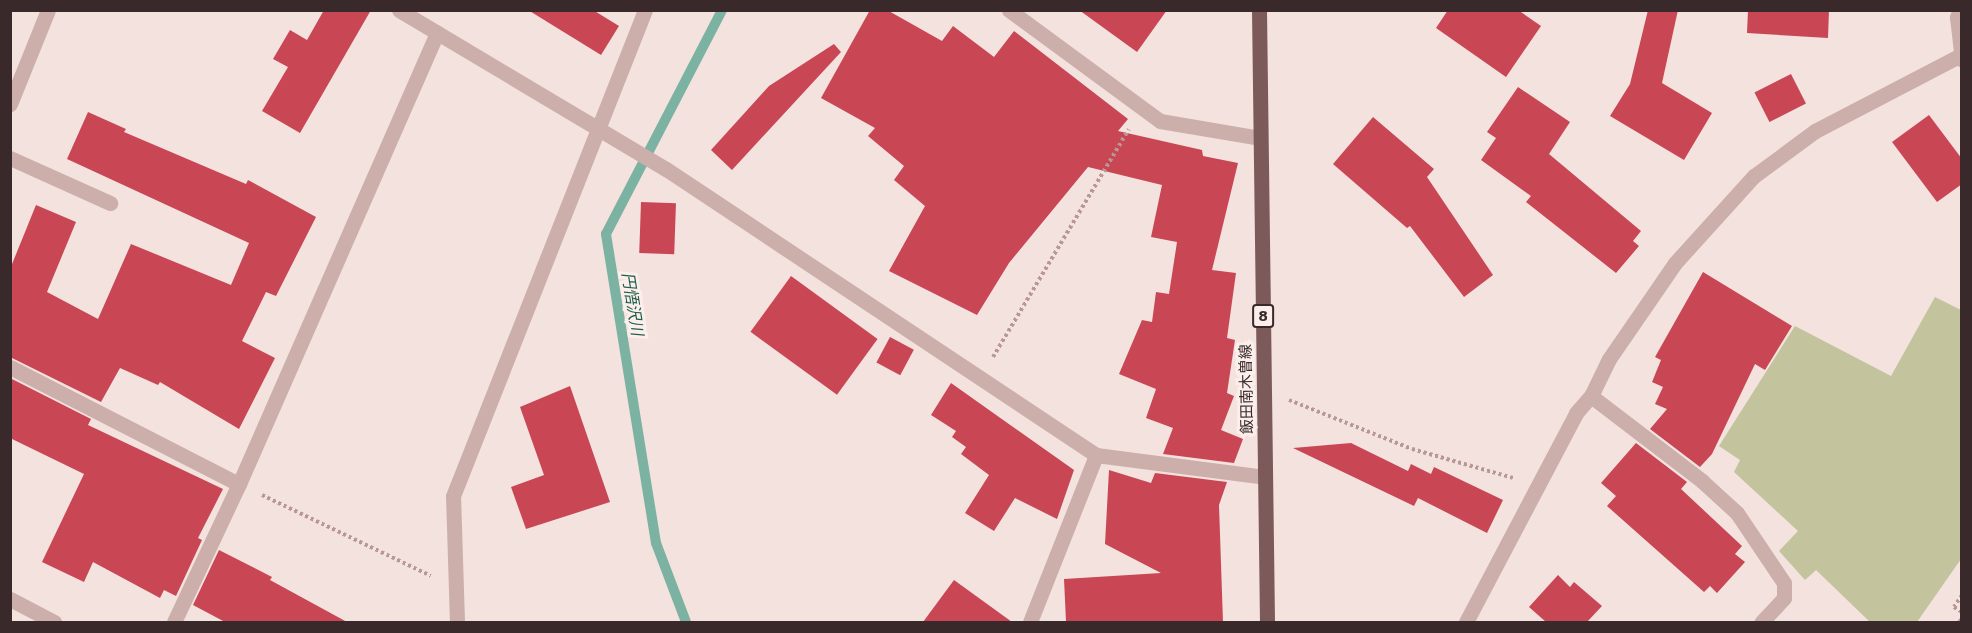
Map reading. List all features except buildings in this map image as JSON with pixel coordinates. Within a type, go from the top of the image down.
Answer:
[{"type":"main road","name":"飯田南木曽線","points":[[1259,10],[1267,622]]},
{"type":"street","points":[[399,10],[666,169],[1096,455],[1265,477]]},
{"type":"street","points":[[456,622],[453,496],[645,10]]},
{"type":"street","points":[[1009,10],[1160,121],[1260,138]]},
{"type":"street","points":[[1466,622],[1576,412],[1591,396],[1609,358],[1675,263],[1754,176],[1815,131],[1960,58],[1957,17],[1960,10]]},
{"type":"street","points":[[10,104],[48,11]]},
{"type":"street","points":[[174,622],[239,484],[437,32]]},
{"type":"street","points":[[10,158],[110,203]]},
{"type":"street","points":[[10,367],[239,484]]},
{"type":"street","points":[[1591,396],[1702,481],[1737,513],[1784,583],[1784,598],[1762,622]]},
{"type":"street","points":[[1030,622],[1096,455]]},
{"type":"street","points":[[10,599],[54,622]]},
{"type":"path","points":[[980,379],[1142,108]]},
{"type":"path","points":[[1265,392],[1412,449],[1537,487]]},
{"type":"path","points":[[239,484],[456,588]]},
{"type":"path","points":[[1962,594],[1954,607],[1962,612]]},
{"type":"green space","points":[[1935,297],[1961,310],[1961,559],[1917,622],[1870,622],[1816,570],[1805,580],[1779,551],[1798,531],[1734,472],[1740,460],[1719,446],[1795,326],[1891,376]]},
{"type":"waterway","name":"円悟沢川","points":[[686,622],[656,543],[606,234],[722,10]]}]
